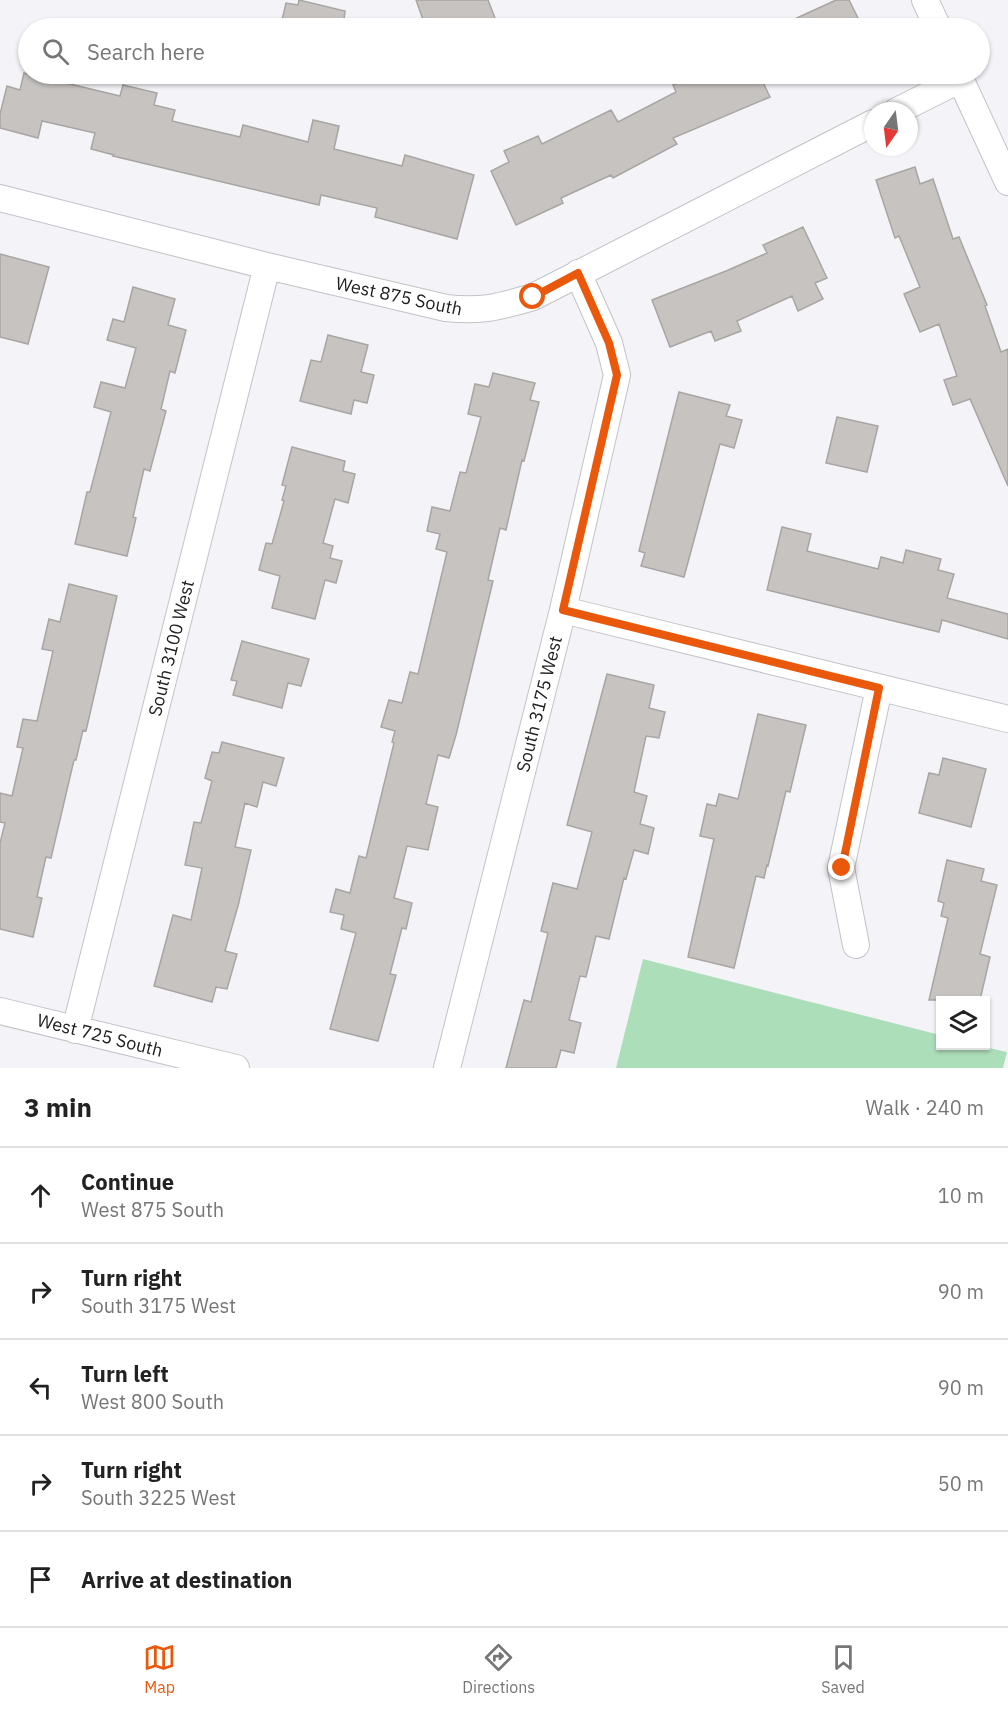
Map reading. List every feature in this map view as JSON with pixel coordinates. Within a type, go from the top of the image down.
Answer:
[{"type":"street","points":[[925,0],[933,18]]},
{"type":"street","points":[[913,102],[945,84]]},
{"type":"street","points":[[963,84],[1008,182]]},
{"type":"street","name":"West 875 South","points":[[0,198],[267,266],[446,308],[472,311],[497,308],[533,297],[864,128]]},
{"type":"street","name":"South 3100 West","points":[[75,1030],[267,266]]},
{"type":"street","name":"South 3175 West","points":[[447,1068],[563,610],[617,375],[609,343],[578,273]]},
{"type":"street","points":[[563,610],[1008,719]]},
{"type":"street","points":[[856,945],[842,868],[879,688]]},
{"type":"street","name":"West 725 South","points":[[0,1011],[236,1068]]},
{"type":"green space","points":[[643,959],[936,1034],[936,1050],[990,1048],[1007,1052],[1003,1068],[616,1068]]},
{"type":"building","points":[[299,0],[345,11],[344,18],[282,18],[286,3],[298,5]]},
{"type":"building","points":[[416,0],[488,0],[495,18],[422,18]]},
{"type":"building","points":[[836,0],[849,0],[858,18],[797,18]]},
{"type":"building","points":[[21,84],[70,84],[120,96],[123,85],[157,93],[154,105],[175,110],[172,121],[240,137],[243,125],[308,142],[313,120],[339,126],[334,149],[402,166],[405,155],[474,175],[457,239],[375,217],[377,208],[321,195],[319,205],[113,156],[91,149],[95,133],[42,121],[38,138],[0,128],[0,114],[7,86],[20,90]]},
{"type":"building","points":[[764,84],[770,97],[673,138],[677,144],[613,178],[611,175],[561,198],[563,203],[516,225],[491,171],[509,162],[504,151],[538,136],[542,144],[611,110],[618,122],[676,92],[673,85]]},
{"type":"building","points":[[915,167],[920,184],[933,179],[953,239],[959,237],[987,305],[985,306],[1001,352],[1008,349],[1008,486],[970,399],[953,405],[944,380],[957,376],[939,324],[920,332],[904,294],[920,287],[899,236],[895,238],[876,180]]},
{"type":"building","points":[[803,227],[827,278],[815,283],[823,299],[798,311],[792,296],[737,321],[741,331],[715,341],[711,331],[670,347],[652,300],[767,253],[763,245]]},
{"type":"building","points":[[0,254],[49,267],[28,344],[0,337]]},
{"type":"building","points":[[133,287],[175,299],[168,325],[186,330],[175,373],[170,371],[161,409],[166,411],[150,471],[144,469],[127,556],[75,544],[87,492],[90,492],[111,412],[94,407],[101,382],[125,388],[136,348],[107,340],[113,319],[124,322]]},
{"type":"building","points":[[328,335],[368,345],[361,372],[374,375],[367,403],[354,400],[351,414],[300,401],[311,360],[321,362]]},
{"type":"building","points":[[493,373],[535,383],[530,400],[539,402],[524,461],[522,460],[506,530],[500,528],[488,580],[493,581],[456,735],[449,758],[438,755],[426,804],[438,807],[428,850],[407,846],[394,898],[412,903],[406,929],[402,928],[390,974],[396,975],[378,1041],[330,1029],[356,933],[341,929],[344,915],[330,912],[336,889],[350,893],[359,856],[366,858],[394,743],[392,742],[395,731],[381,727],[389,700],[402,703],[410,672],[418,674],[447,552],[436,549],[440,534],[427,531],[432,507],[450,511],[460,472],[466,473],[481,417],[468,414],[475,384],[489,387]]},
{"type":"building","points":[[679,392],[730,405],[726,416],[742,420],[734,448],[720,444],[684,577],[641,566],[645,553],[639,551]]},
{"type":"building","points":[[837,417],[878,426],[867,472],[826,463]]},
{"type":"building","points":[[292,447],[345,461],[343,471],[355,474],[348,503],[335,499],[323,543],[333,546],[330,558],[342,561],[336,583],[325,580],[315,619],[272,608],[280,576],[259,570],[266,543],[272,544],[284,501],[282,500],[286,486],[282,485]]},
{"type":"building","points":[[782,527],[811,534],[807,551],[878,569],[881,557],[903,563],[906,550],[941,559],[938,570],[954,574],[947,598],[1008,614],[1008,639],[942,620],[939,632],[767,590]]},
{"type":"building","points":[[69,584],[117,596],[86,731],[83,730],[76,760],[74,760],[51,858],[46,857],[37,897],[42,898],[33,937],[0,929],[0,843],[5,823],[0,822],[0,793],[12,796],[23,748],[17,747],[23,719],[37,721],[53,651],[42,649],[49,619],[60,622]]},
{"type":"building","points":[[242,641],[309,659],[301,686],[288,683],[282,708],[233,695],[237,681],[231,680]]},
{"type":"building","points":[[607,674],[654,685],[649,708],[665,712],[659,738],[646,736],[634,792],[647,796],[640,824],[654,828],[648,854],[634,850],[626,879],[624,878],[609,939],[596,936],[586,977],[580,976],[569,1020],[581,1023],[574,1053],[561,1050],[556,1068],[506,1068],[524,1000],[531,1002],[548,933],[541,931],[553,883],[577,889],[592,832],[567,825]]},
{"type":"building","points":[[758,714],[806,725],[790,792],[786,791],[768,866],[764,878],[756,876],[734,968],[688,957],[714,839],[700,836],[707,804],[716,806],[719,794],[738,799]]},
{"type":"building","points":[[222,742],[284,758],[276,786],[263,782],[257,807],[245,803],[235,847],[251,850],[225,951],[237,954],[227,989],[216,987],[212,1002],[154,986],[173,915],[191,920],[202,868],[185,865],[194,822],[201,823],[212,781],[205,778],[212,752],[219,753]]},
{"type":"building","points":[[943,758],[986,769],[971,827],[919,813],[929,773],[939,775]]},
{"type":"building","points":[[947,860],[984,869],[981,881],[997,885],[980,954],[990,957],[981,996],[936,996],[936,1000],[929,1000],[948,918],[941,916],[944,903],[938,901]]},
{"type":"route","points":[[533,297],[578,273],[609,343],[617,375],[563,610],[879,688],[842,868]]}]
